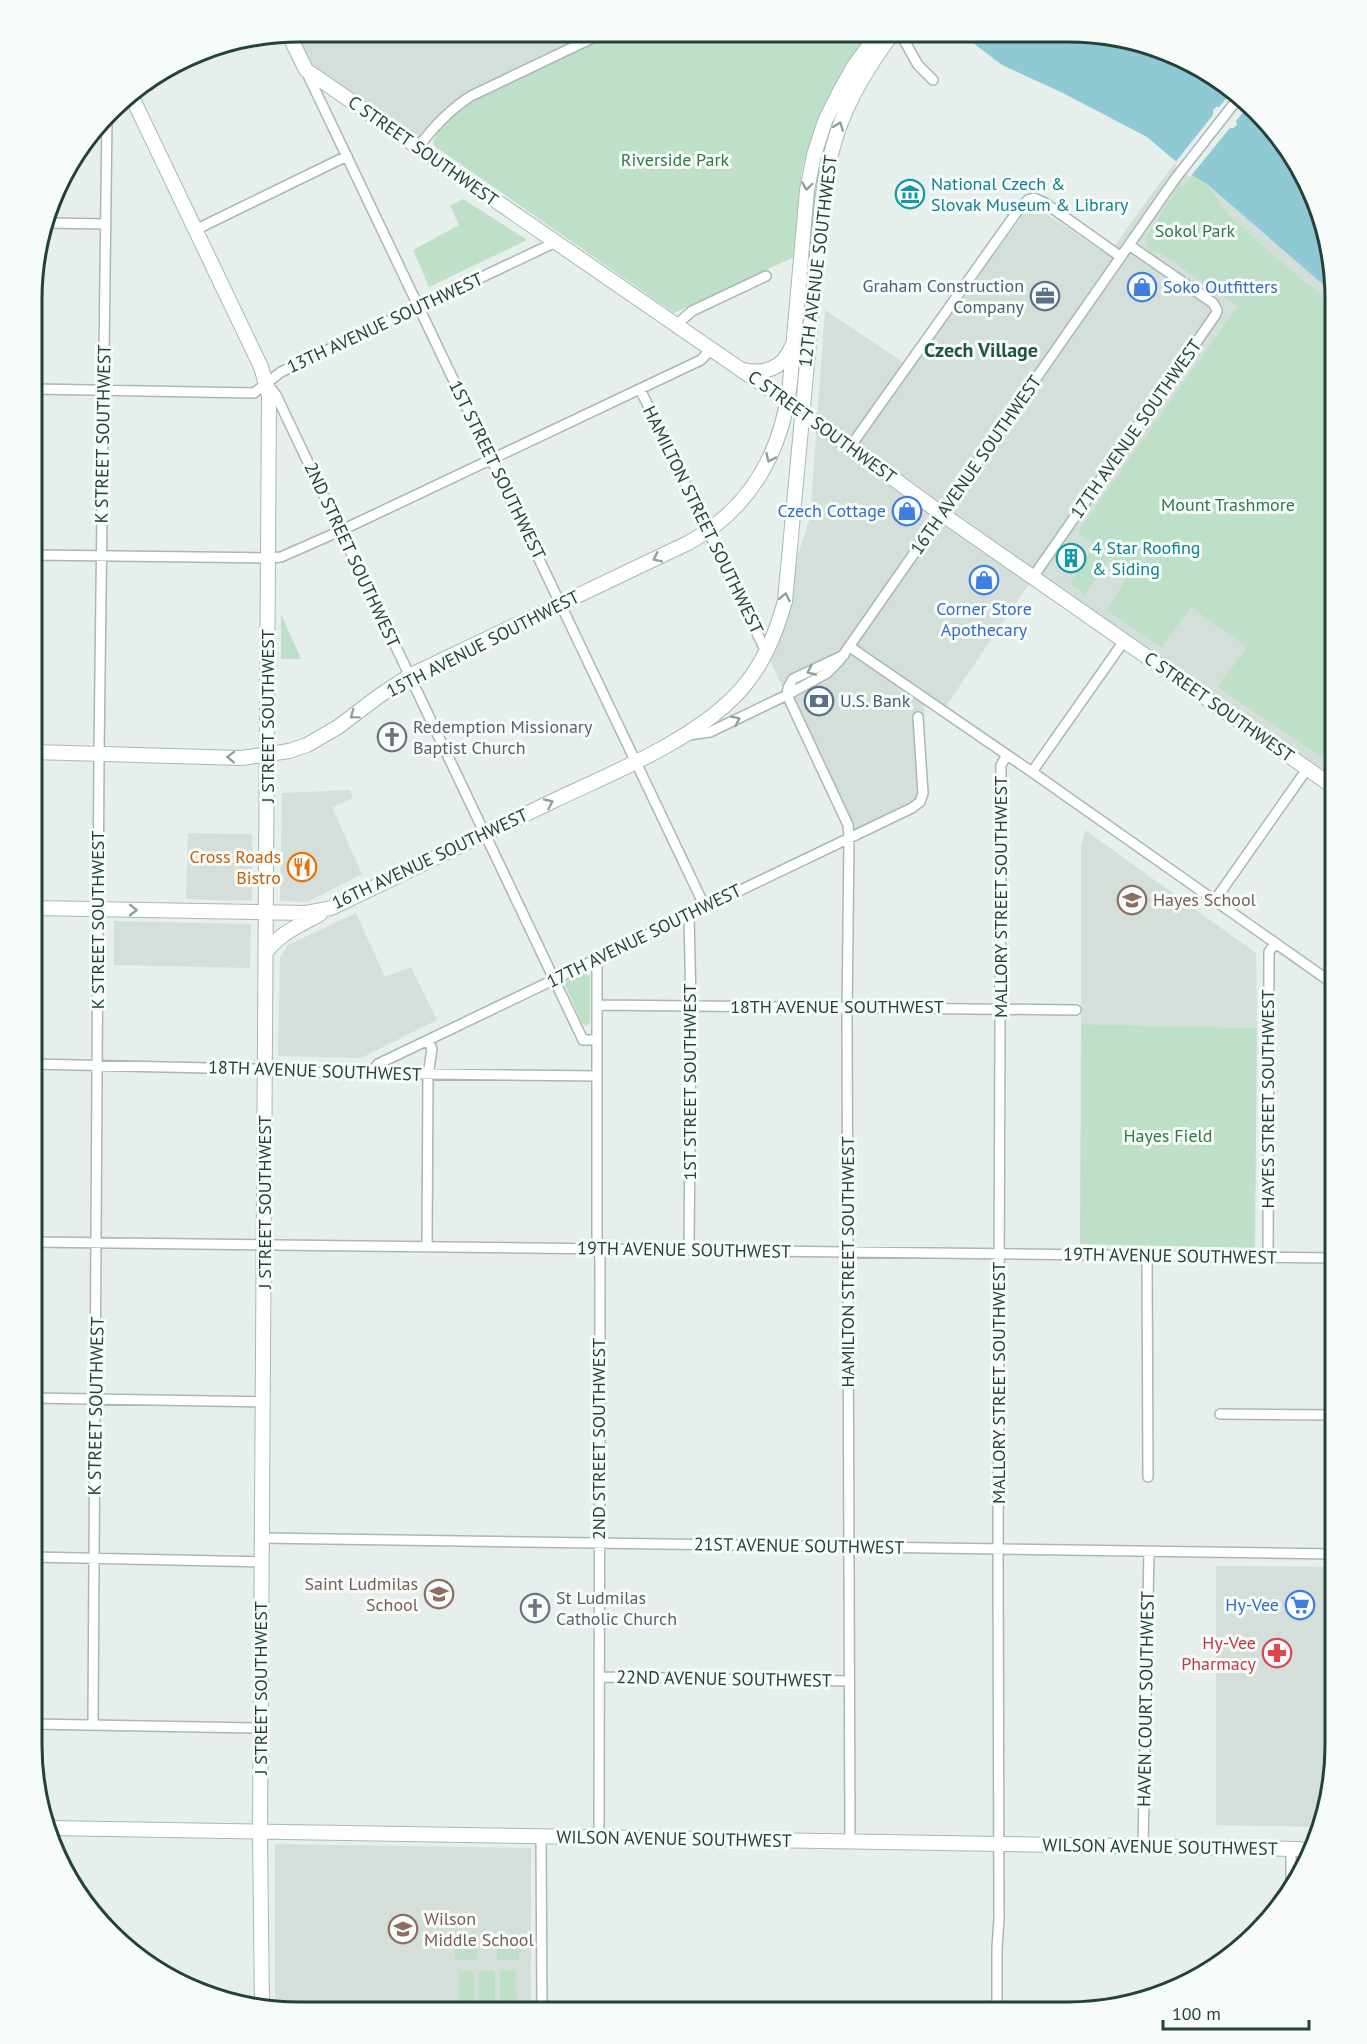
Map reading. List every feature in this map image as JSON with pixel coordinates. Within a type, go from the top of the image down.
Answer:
[{"type":"main road","name":"1ST STREET SOUTHWEST","points":[[293,42],[306,70]]},
{"type":"main road","name":"12TH AVENUE SOUTHWEST","points":[[788,402],[807,190],[814,156],[831,107],[854,66],[877,42]]},
{"type":"main road","name":"12TH AVENUE SOUTHWEST","points":[[637,761],[714,715],[733,698],[751,677],[766,652],[780,621],[788,583],[801,412],[828,162],[835,135],[848,103],[878,42]]},
{"type":"main road","name":"C STREET SOUTHWEST","points":[[306,70],[788,402],[942,514],[1325,781]]},
{"type":"main road","name":"2ND STREET SOUTHWEST","points":[[134,102],[261,366],[268,389]]},
{"type":"main road","points":[[741,370],[764,371],[778,366],[788,355],[794,339]]},
{"type":"main road","name":"J STREET SOUTHWEST","points":[[262,1999],[260,1832],[269,558],[268,389]]},
{"type":"main road","name":"15TH AVENUE SOUTHWEST","points":[[42,752],[242,758],[267,755],[307,745],[338,727],[409,676],[678,548],[709,531],[744,500],[763,473],[777,443],[788,402]]},
{"type":"main road","name":"16TH AVENUE SOUTHWEST","points":[[42,908],[305,913],[331,908],[637,761]]},
{"type":"main road","points":[[266,952],[283,934],[331,908]]},
{"type":"main road","name":"WILSON AVENUE SOUTHWEST","points":[[56,1828],[1301,1850]]},
{"type":"street","points":[[418,147],[452,108],[471,96],[584,42]]},
{"type":"street","points":[[905,42],[918,65],[933,80]]},
{"type":"street","name":"1ST STREET SOUTHWEST","points":[[306,70],[705,907]]},
{"type":"street","name":"16TH AVENUE SOUTHWEST","points":[[681,736],[710,732],[787,695],[827,673],[847,651],[1175,179],[1234,103]]},
{"type":"street","name":"K STREET SOUTHWEST","points":[[93,1725],[99,754],[107,128]]},
{"type":"street","points":[[195,230],[347,156]]},
{"type":"street","points":[[850,447],[1019,209],[1028,200],[1034,198],[1045,203],[1121,257]]},
{"type":"street","points":[[54,223],[106,224]]},
{"type":"street","name":"13TH AVENUE SOUTHWEST","points":[[42,389],[254,393],[268,389],[281,372],[556,242]]},
{"type":"street","name":"17TH AVENUE SOUTHWEST","points":[[1033,577],[1214,318],[1217,310],[1213,303],[1129,245]]},
{"type":"street","points":[[676,325],[692,311],[766,276]]},
{"type":"street","points":[[42,555],[280,557],[340,531],[701,360],[711,349]]},
{"type":"street","name":"2ND STREET SOUTHWEST","points":[[268,389],[276,395],[583,1040],[597,1040]]},
{"type":"street","name":"HAMILTON STREET SOUTHWEST","points":[[640,389],[766,652]]},
{"type":"street","points":[[1032,772],[1124,641]]},
{"type":"street","points":[[847,651],[1032,772],[1325,978]]},
{"type":"street","name":"HAMILTON STREET SOUTHWEST","points":[[787,695],[848,825],[849,838],[847,1008],[849,1842]]},
{"type":"street","name":"17TH AVENUE SOUTHWEST","points":[[371,1073],[378,1064],[912,808],[920,802],[923,793],[918,717]]},
{"type":"street","name":"MALLORY STREET SOUTHWEST","points":[[997,2002],[1001,765],[1007,755]]},
{"type":"street","points":[[1215,900],[1307,769]]},
{"type":"street","name":"1ST STREET SOUTHWEST","points":[[689,915],[690,1250]]},
{"type":"street","name":"HAYES STREET SOUTHWEST","points":[[1268,1257],[1269,952],[1275,943]]},
{"type":"street","name":"2ND STREET SOUTHWEST","points":[[597,959],[599,1838]]},
{"type":"street","name":"18TH AVENUE SOUTHWEST","points":[[597,1005],[1076,1010]]},
{"type":"street","points":[[428,1040],[432,1049],[428,1075],[428,1246]]},
{"type":"street","name":"18TH AVENUE SOUTHWEST","points":[[42,1064],[428,1075],[597,1076]]},
{"type":"street","name":"19TH AVENUE SOUTHWEST","points":[[42,1242],[1325,1258]]},
{"type":"street","points":[[1147,1256],[1148,1477]]},
{"type":"street","points":[[42,1398],[264,1402]]},
{"type":"street","points":[[1220,1414],[1325,1415]]},
{"type":"street","name":"21ST AVENUE SOUTHWEST","points":[[262,1538],[1325,1554]]},
{"type":"street","name":"HAVEN COURT SOUTHWEST","points":[[1143,1847],[1149,1551]]},
{"type":"street","points":[[42,1557],[262,1562]]},
{"type":"street","name":"22ND AVENUE SOUTHWEST","points":[[599,1677],[849,1681]]},
{"type":"street","points":[[42,1724],[261,1728]]},
{"type":"street","points":[[541,1836],[542,2002]]},
{"type":"shaded area","points":[[293,42],[584,42],[471,96],[418,147],[306,70]]},
{"type":"shaded area","points":[[1213,115],[1193,175],[1207,184],[1324,286],[1325,781],[1033,578],[942,712],[925,700],[920,802],[852,836],[766,652],[810,518],[825,310],[912,368],[1023,215],[1035,211],[1045,213],[1108,255],[1167,173]]},
{"type":"shaded area","points":[[350,790],[353,798],[332,807],[362,874],[308,902],[280,901],[282,793]]},
{"type":"shaded area","name":"Hayes School","points":[[1085,830],[1256,953],[1257,1028],[1081,1024],[1081,847]]},
{"type":"shaded area","points":[[188,833],[252,834],[252,901],[186,899]]},
{"type":"shaded area","points":[[356,913],[385,977],[411,967],[437,1020],[361,1058],[278,1056],[280,958],[288,945]]},
{"type":"shaded area","points":[[114,921],[251,924],[250,968],[114,965]]},
{"type":"shaded area","points":[[1216,1566],[1325,1567],[1325,1745],[1323,1779],[1311,1827],[1216,1825]]},
{"type":"shaded area","name":"Wilson Middle School","points":[[275,1844],[531,1848],[531,2002],[275,2001]]},
{"type":"green space","name":"Riverside Park","points":[[592,42],[863,42],[825,105],[810,143],[800,184],[794,257],[674,313],[436,147],[433,143],[437,131],[465,104]]},
{"type":"green space","name":"Mount Trashmore","points":[[1192,175],[1207,184],[1228,214],[1325,297],[1325,760],[1218,687],[1247,647],[1191,607],[1162,647],[1106,610],[1131,572],[1110,558],[1085,595],[1070,583],[1095,545],[1078,532],[1236,308],[1241,308],[1160,253],[1150,251],[1146,245],[1147,235],[1180,184],[1184,186]]},
{"type":"green space","points":[[463,199],[527,240],[429,287],[413,250],[459,225],[450,206]]},
{"type":"green space","points":[[281,614],[301,659],[281,659]]},
{"type":"green space","points":[[583,972],[590,976],[590,1022],[586,1026],[582,1023],[565,985],[567,981]]},
{"type":"green space","name":"Hayes Field","points":[[1081,1024],[1257,1028],[1255,1248],[1080,1244]]},
{"type":"green space","points":[[455,1935],[477,1935],[477,1960],[455,1960]]},
{"type":"green space","points":[[497,1935],[519,1935],[519,1960],[497,1960]]},
{"type":"green space","points":[[458,1971],[474,1971],[474,2002],[458,2002]]},
{"type":"green space","points":[[479,1971],[495,1971],[495,2002],[479,2002]]},
{"type":"green space","points":[[500,1971],[516,1971],[517,2002],[500,2002]]},
{"type":"water","points":[[972,42],[1102,44],[1135,51],[1167,62],[1211,85],[1250,117],[1272,142],[1291,170],[1299,185],[1316,232],[1323,265],[1324,286],[1207,184],[1192,175],[1147,137],[1063,93],[1002,65]]},
{"type":"pier","points":[[1227,97],[1244,111],[1236,121],[1237,125],[1230,128],[1190,177],[1174,164],[1213,115],[1213,110],[1219,107]]},
{"type":"place","name":"National Czech & Slovak Museum & Library","points":[[910,194]]},
{"type":"place","name":"Soko Outfitters","points":[[1142,287]]},
{"type":"place","name":"Graham Construction Company","points":[[1045,296]]},
{"type":"place","name":"Czech Cottage","points":[[907,511]]},
{"type":"place","name":"4 Star Roofing & Siding","points":[[1071,558]]},
{"type":"place","name":"Corner Store Apothecary","points":[[984,580]]},
{"type":"place","name":"U.S. Bank","points":[[819,701]]},
{"type":"place","name":"Redemption Missionary Baptist Church","points":[[392,737]]},
{"type":"place","name":"Cross Roads Bistro","points":[[302,867]]},
{"type":"place","name":"Hayes School","points":[[1132,900]]},
{"type":"place","name":"Saint Ludmilas School","points":[[439,1594]]},
{"type":"place","name":"Hy-Vee","points":[[1300,1605]]},
{"type":"place","name":"St Ludmilas Catholic Church","points":[[535,1608]]},
{"type":"place","name":"Hy-Vee Pharmacy","points":[[1277,1653]]},
{"type":"place","name":"Wilson Middle School","points":[[403,1929]]},
{"type":"district","name":"Czech Village","points":[[981,350]]},
{"type":"park label","name":"Sokol Park","points":[[1195,231]]}]
